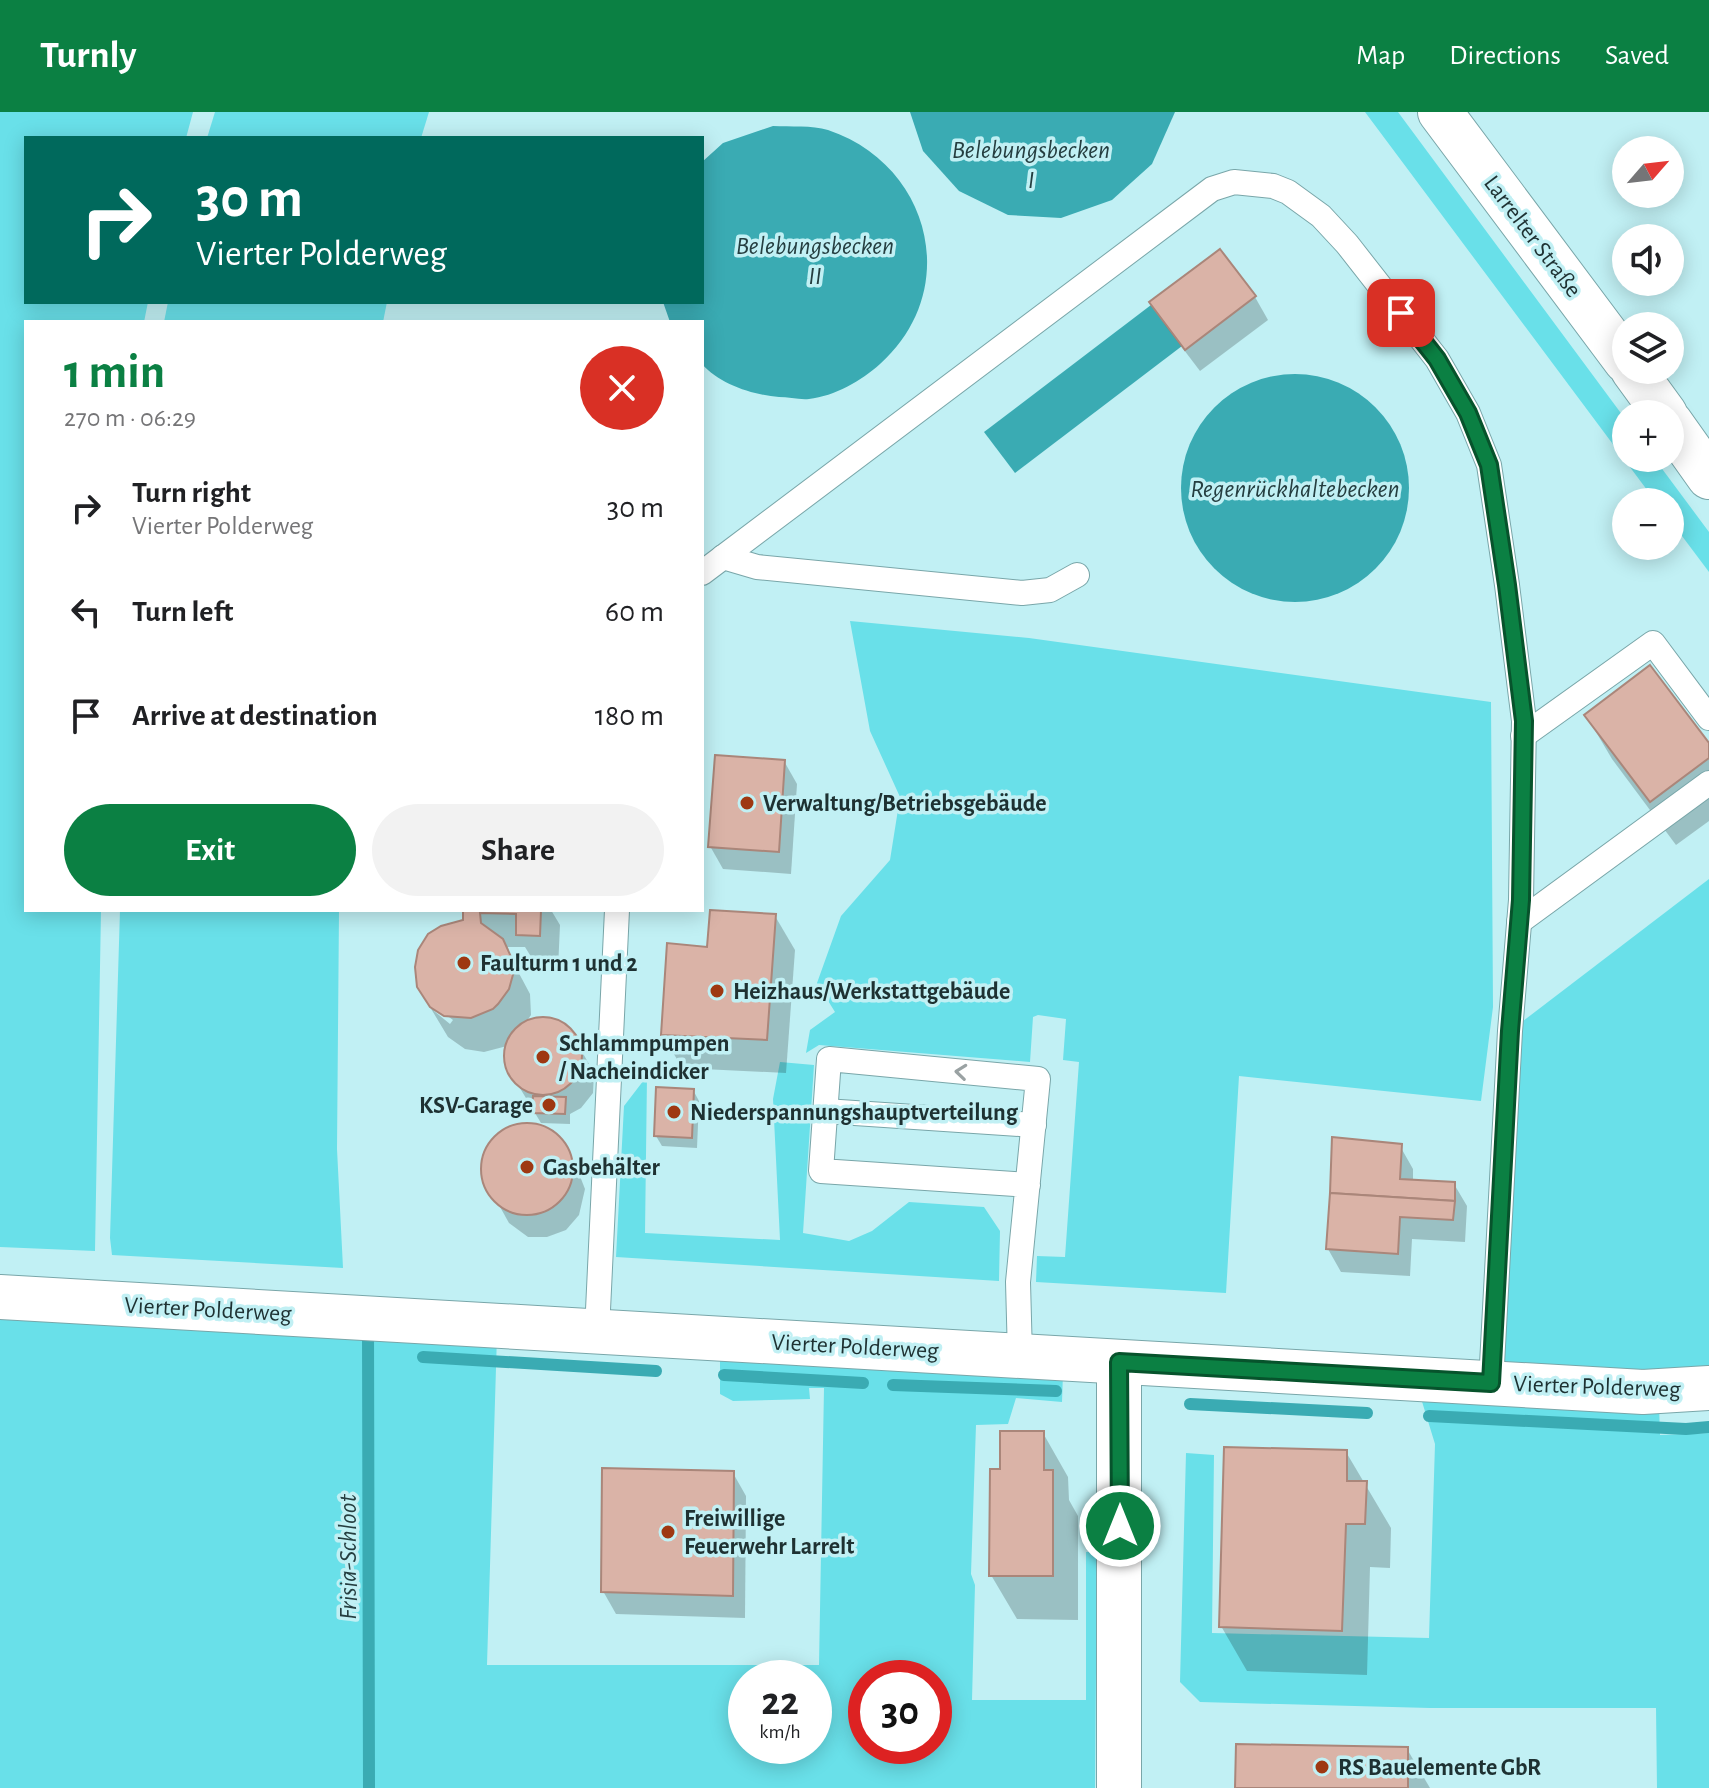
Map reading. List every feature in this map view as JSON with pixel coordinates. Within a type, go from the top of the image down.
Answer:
[{"type":"street","name":"Larrelter Straße","points":[[1440,112],[1612,342]]},
{"type":"street","points":[[1684,439],[1705,464]]},
{"type":"street","name":"Vierter Polderweg","points":[[0,1297],[1643,1392],[1709,1388]]},
{"type":"street","points":[[1119,1362],[1119,1788]]},
{"type":"lane","points":[[704,571],[1212,189],[1234,182],[1273,186],[1288,192],[1321,216],[1347,244],[1437,359],[1468,413],[1489,465],[1507,585],[1524,721],[1519,922],[1491,1383]]},
{"type":"lane","points":[[723,557],[757,567],[1022,593],[1050,590],[1077,575]]},
{"type":"lane","points":[[1523,736],[1653,643],[1709,718]]},
{"type":"lane","points":[[1519,922],[1709,783]]},
{"type":"lane","points":[[597,1331],[617,912]]},
{"type":"lane","points":[[1020,1356],[1018,1282],[1028,1185],[1034,1125],[1038,1079],[829,1059],[821,1171],[1028,1185]]},
{"type":"lane","points":[[825,1111],[1034,1125]]},
{"type":"shaded area","points":[[0,112],[193,112],[187,136],[24,136],[24,304],[148,304],[144,320],[24,320],[24,912],[101,912],[95,1251],[0,1247]]},
{"type":"shaded area","points":[[215,112],[429,112],[422,136],[208,136]]},
{"type":"shaded area","points":[[1365,112],[1398,112],[1612,401],[1612,443]]},
{"type":"shaded area","points":[[168,304],[387,304],[383,320],[164,320]]},
{"type":"shaded area","points":[[1634,472],[1664,472],[1676,488],[1646,488]]},
{"type":"shaded area","points":[[1684,498],[1709,532],[1709,572],[1684,539]]},
{"type":"shaded area","points":[[850,621],[1029,638],[1491,702],[1493,1007],[1481,1101],[1239,1076],[1226,1293],[1036,1282],[1037,1256],[1065,1257],[1079,1062],[1063,1060],[1066,1019],[1033,1017],[1030,1062],[819,1045],[806,1053],[810,1030],[835,1012],[817,983],[841,916],[890,860],[900,797],[870,731]]},
{"type":"shaded area","points":[[1709,879],[1709,1388],[1491,1383],[1510,1031]]},
{"type":"shaded area","points":[[120,912],[339,912],[337,1149],[343,1268],[112,1255]]},
{"type":"shaded area","points":[[780,1062],[814,1065],[803,1233],[849,1241],[872,1231],[909,1202],[984,1207],[1000,1231],[999,1281],[616,1257],[624,1106],[647,1076],[645,1233],[780,1240],[773,1099]]},
{"type":"shaded area","points":[[0,1311],[497,1335],[487,1665],[728,1665],[728,1764],[832,1764],[832,1660],[819,1660],[824,1388],[809,1388],[810,1399],[733,1401],[720,1394],[720,1350],[1063,1373],[1062,1402],[1016,1398],[1008,1424],[976,1425],[971,1574],[975,1585],[972,1700],[1086,1700],[1086,1552],[1097,1552],[1095,1788],[0,1788]]},
{"type":"shaded area","points":[[1420,1395],[1659,1405],[1660,1435],[1709,1433],[1709,1788],[1657,1788],[1656,1708],[1430,1708],[1200,1702],[1180,1682],[1186,1453],[1214,1455],[1212,1633],[1429,1638],[1435,1444]]},
{"type":"water","name":"Belebungsbecken I","points":[[910,112],[1175,112],[1152,164],[1112,200],[1061,218],[1008,215],[959,191],[923,151]]},
{"type":"water","name":"Belebungsbecken II","points":[[773,126],[822,128],[863,147],[892,171],[912,200],[924,233],[927,267],[921,302],[906,334],[880,364],[847,387],[809,399],[758,394],[737,387],[704,366],[704,320],[669,320],[664,304],[704,304],[704,160],[723,143]]},
{"type":"water","points":[[1151,305],[1182,346],[1015,473],[984,432]]},
{"type":"water","name":"Regenrückhaltebecken","points":[[1295,374],[1317,376],[1339,383],[1376,407],[1400,444],[1407,466],[1407,510],[1400,532],[1376,569],[1339,593],[1317,600],[1295,602],[1273,600],[1251,593],[1214,569],[1190,532],[1183,510],[1181,488],[1183,466],[1190,444],[1214,407],[1251,383],[1273,376]]},
{"type":"building","points":[[1220,249],[1256,296],[1185,350],[1149,302]]},
{"type":"building","points":[[1650,665],[1709,743],[1709,758],[1650,802],[1584,715]]},
{"type":"building","name":"Verwaltung/Betriebsgebäude","points":[[715,755],[785,760],[779,852],[708,847]]},
{"type":"building","name":"Heizhaus/Werkstattgebäude","points":[[710,910],[776,914],[767,1040],[661,1035],[667,943],[707,947]]},
{"type":"building","name":"Faulturm 1 und 2","points":[[463,912],[541,912],[540,936],[516,935],[516,914],[480,913],[481,923],[503,939],[514,971],[509,989],[498,1004],[471,1018],[444,1016],[430,1007],[417,987],[415,967],[418,950],[428,934],[441,926],[463,920]]},
{"type":"building","name":"Schlammpumpen / Nacheindicker","points":[[543,1017],[558,1020],[571,1028],[579,1041],[582,1056],[579,1071],[571,1084],[558,1092],[543,1095],[528,1092],[515,1084],[507,1071],[504,1056],[507,1041],[515,1028],[528,1020]]},
{"type":"building","name":"Niederspannungshauptverteilung","points":[[656,1087],[694,1089],[692,1138],[654,1136]]},
{"type":"building","name":"KSV-Garage","points":[[533,1096],[566,1097],[565,1114],[532,1113]]},
{"type":"building","name":"Gasbehälter","points":[[527,1123],[545,1127],[559,1137],[569,1151],[573,1169],[569,1187],[559,1201],[545,1211],[527,1215],[509,1211],[495,1201],[485,1187],[481,1169],[485,1151],[495,1137],[509,1127]]},
{"type":"building","points":[[1332,1137],[1402,1144],[1400,1179],[1455,1182],[1455,1201],[1330,1193]]},
{"type":"building","points":[[1330,1193],[1455,1201],[1453,1220],[1400,1217],[1398,1254],[1326,1249]]},
{"type":"building","points":[[1000,1431],[1044,1431],[1044,1470],[1053,1470],[1053,1576],[989,1576],[990,1469],[1000,1469]]},
{"type":"building","points":[[1224,1447],[1347,1450],[1347,1481],[1367,1481],[1365,1524],[1346,1524],[1342,1631],[1219,1627]]},
{"type":"building","name":"Freiwillige Feuerwehr Larrelt","points":[[602,1468],[734,1471],[733,1596],[601,1592]]},
{"type":"building","name":"RS Bauelemente GbR","points":[[1236,1744],[1408,1747],[1408,1788],[1235,1788]]},
{"type":"waterway","name":"Frisia-Schloot","points":[[368,1327],[369,1788]]},
{"type":"waterway","points":[[423,1357],[656,1371]]},
{"type":"waterway","points":[[724,1375],[863,1383]]},
{"type":"waterway","points":[[893,1385],[1056,1391]]},
{"type":"waterway","points":[[1190,1404],[1367,1413]]},
{"type":"waterway","points":[[1429,1416],[1686,1429],[1709,1427]]},
{"type":"place","name":"Verwaltung/Betriebsgebäude","points":[[747,803]]},
{"type":"place","name":"Faulturm 1 und 2","points":[[464,963]]},
{"type":"place","name":"Heizhaus/Werkstattgebäude","points":[[717,991]]},
{"type":"place","name":"Schlammpumpen / Nacheindicker","points":[[543,1057]]},
{"type":"place","name":"KSV-Garage","points":[[549,1105]]},
{"type":"place","name":"Niederspannungshauptverteilung","points":[[674,1112]]},
{"type":"place","name":"Gasbehälter","points":[[527,1167]]},
{"type":"place","name":"Freiwillige Feuerwehr Larrelt","points":[[668,1532]]},
{"type":"place","name":"RS Bauelemente GbR","points":[[1322,1767]]},
{"type":"route","points":[[1120,1526],[1119,1362],[1491,1383],[1510,1031],[1521,900],[1524,721],[1489,465],[1468,413],[1437,359],[1401,313]]}]
